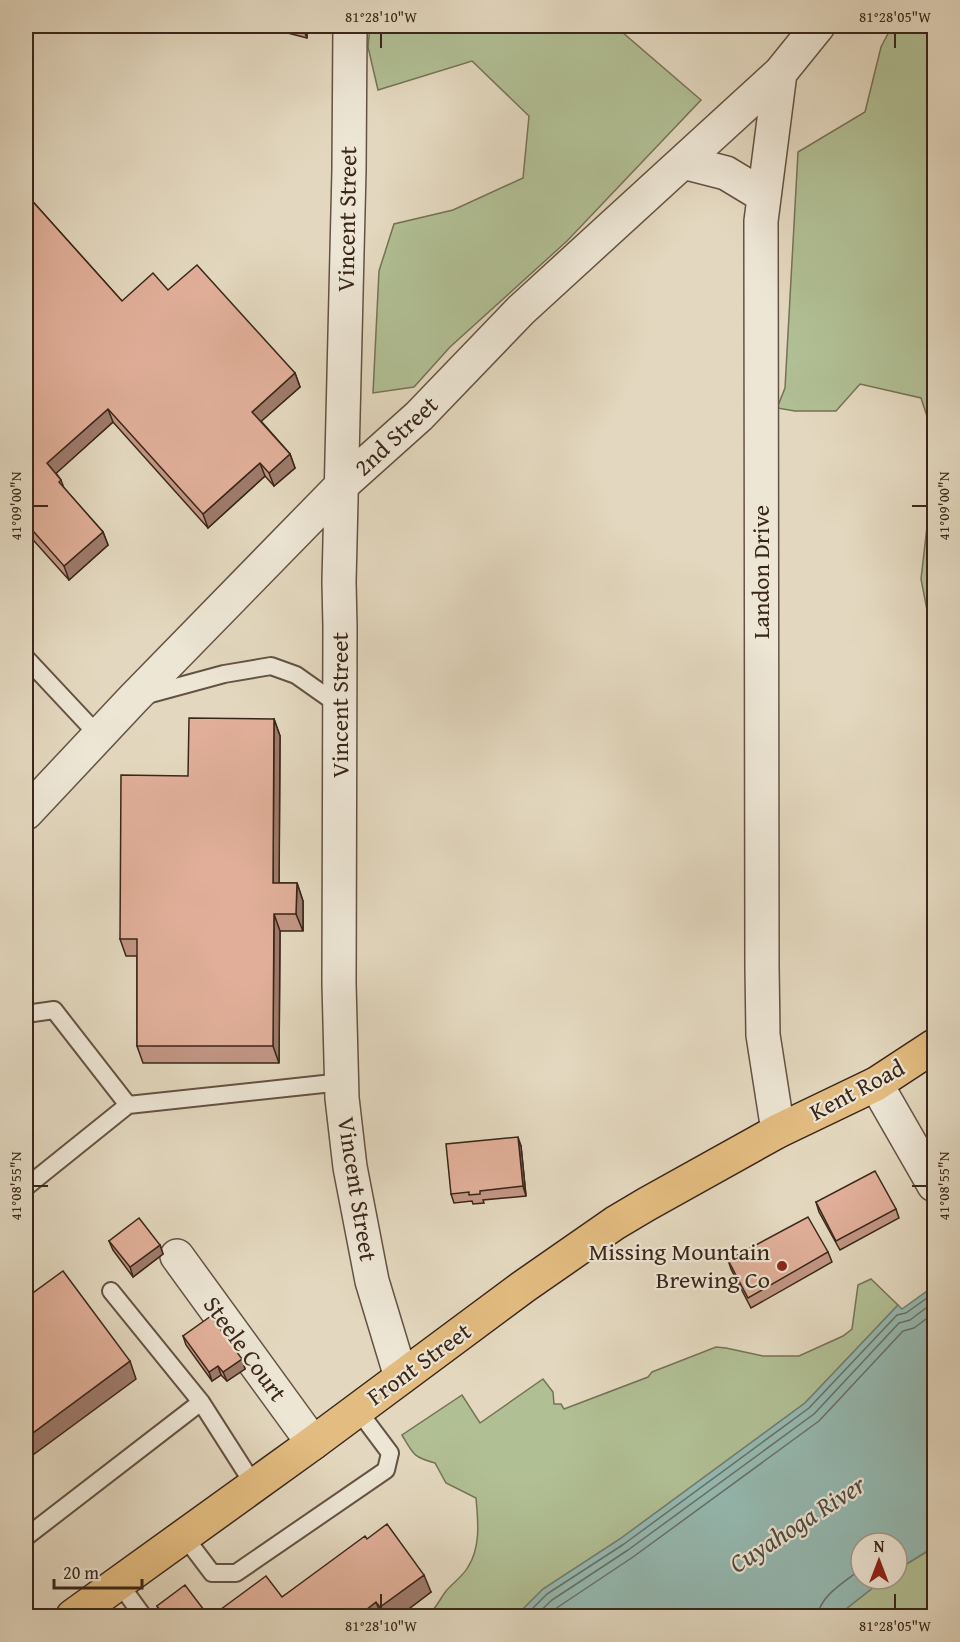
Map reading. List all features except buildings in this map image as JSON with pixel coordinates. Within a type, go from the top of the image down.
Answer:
[{"type":"main road","name":"Kent Road","points":[[778,1131],[876,1083],[934,1046]]},
{"type":"main road","name":"Front Street","points":[[77,1615],[524,1287],[615,1223],[778,1131]]},
{"type":"street","name":"Vincent Street","points":[[350,26],[349,170],[339,582],[339,984],[342,1098],[350,1167],[362,1236],[372,1281],[401,1377]]},
{"type":"street","points":[[780,73],[818,26]]},
{"type":"street","name":"2nd Street","points":[[26,813],[133,699],[342,485],[419,416],[521,310],[780,73]]},
{"type":"street","name":"Landon Drive","points":[[778,1131],[764,1035],[762,967],[760,221],[780,73]]},
{"type":"street","points":[[683,162],[726,172],[764,196]]},
{"type":"street","points":[[876,1083],[931,1178]]},
{"type":"street","name":"Steele Court","points":[[177,1256],[313,1443]]},
{"type":"lane","points":[[26,658],[99,736]]},
{"type":"lane","points":[[133,699],[224,674],[270,666],[296,675],[340,706]]},
{"type":"lane","points":[[26,1014],[54,1010],[128,1105]]},
{"type":"lane","points":[[26,1187],[128,1105],[342,1082]]},
{"type":"lane","points":[[111,1292],[201,1402],[254,1485]]},
{"type":"lane","points":[[26,1537],[201,1402]]},
{"type":"lane","points":[[184,1536],[212,1573],[236,1573],[386,1470],[390,1453],[357,1409]]},
{"type":"lane","points":[[118,1583],[143,1617]]},
{"type":"green space","points":[[370,26],[615,26],[701,100],[567,241],[450,347],[414,387],[373,393],[379,271],[394,224],[453,210],[523,178],[529,116],[472,61],[378,90],[368,47]]},
{"type":"green space","points":[[892,26],[909,26],[934,37],[934,465],[931,428],[921,398],[860,384],[836,411],[795,411],[777,408],[785,388],[798,152],[865,112],[881,47]]},
{"type":"green space","points":[[934,499],[934,646],[921,579],[927,527]]},
{"type":"green space","points":[[871,1279],[898,1305],[805,1403],[620,1539],[543,1589],[516,1616],[426,1616],[435,1608],[472,1559],[478,1533],[476,1498],[446,1483],[435,1463],[414,1454],[402,1435],[462,1395],[480,1423],[543,1379],[553,1392],[554,1404],[561,1404],[564,1409],[648,1377],[652,1372],[716,1347],[763,1356],[799,1356],[843,1336],[852,1329],[858,1285]]},
{"type":"green space","points":[[934,1547],[934,1616],[837,1616],[869,1591],[909,1591],[909,1563]]},
{"type":"water","name":"Cuyahoga River","points":[[934,1286],[934,1547],[909,1563],[909,1531],[849,1531],[849,1591],[869,1591],[837,1616],[516,1616],[543,1589],[620,1539],[805,1403],[898,1305],[902,1309]]},
{"type":"place","name":"Missing Mountain Brewing Co","points":[[782,1266]]}]
